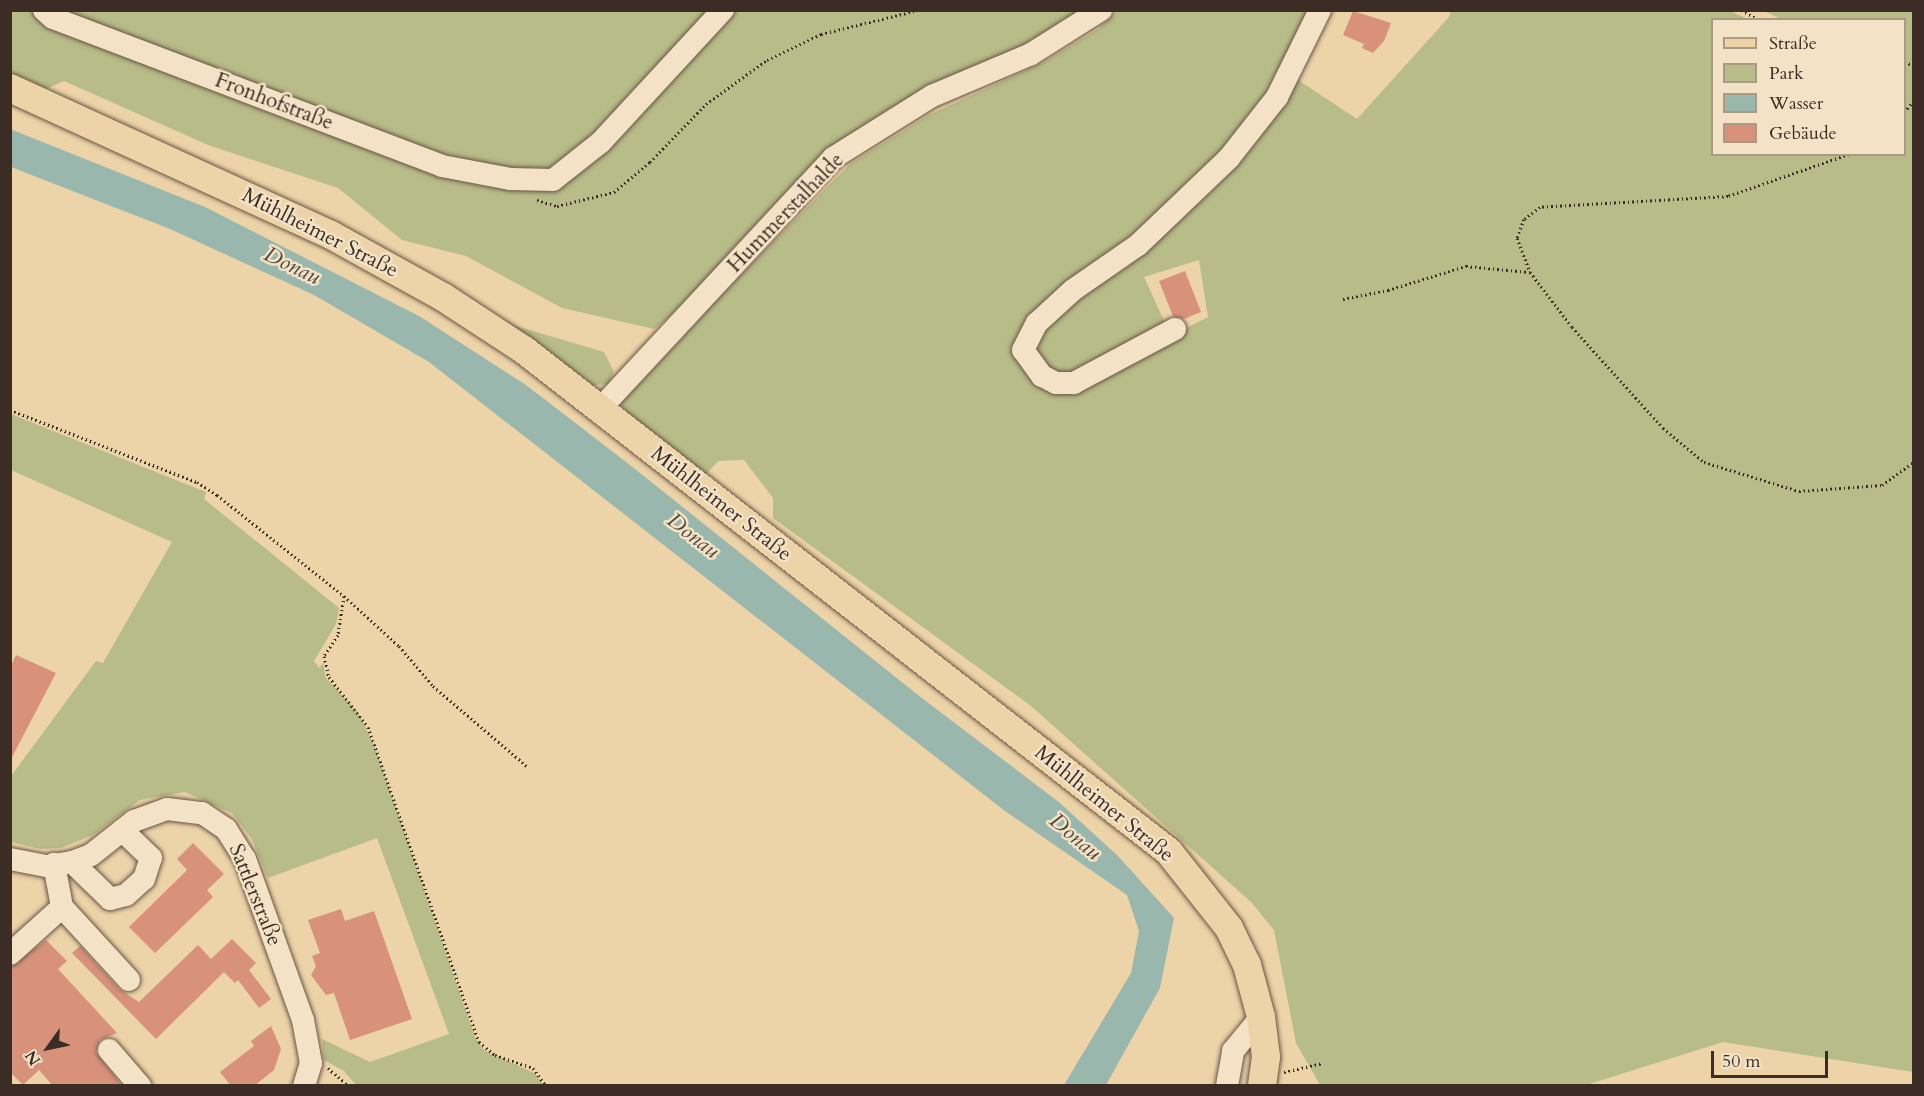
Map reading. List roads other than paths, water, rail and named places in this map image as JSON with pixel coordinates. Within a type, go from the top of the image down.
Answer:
[{"type":"main road","name":"Mühlheimer Straße","points":[[10,88],[116,133],[382,263],[443,297],[524,350],[1169,852],[1229,928],[1247,965],[1261,1017],[1266,1057],[1262,1085]]},
{"type":"street","name":"Fronhofstraße","points":[[44,10],[53,18],[442,166],[510,179],[553,180],[601,142],[723,10]]},
{"type":"street","name":"Hummerstalhalde","points":[[600,409],[833,159],[932,96],[1031,54],[1101,10]]},
{"type":"street","points":[[1175,329],[1074,383],[1056,383],[1042,376],[1023,350],[1027,336],[1044,316],[1073,290],[1138,245],[1229,158],[1277,97],[1320,10]]},
{"type":"street","name":"Sattlerstraße","points":[[63,863],[91,855],[134,821],[167,809],[202,813],[226,830],[245,859],[303,1020],[311,1063],[304,1086]]},
{"type":"street","points":[[10,859],[63,863],[110,899],[126,895],[144,879],[151,858],[122,830]]},
{"type":"street","points":[[63,863],[62,907],[129,980]]},
{"type":"street","points":[[10,954],[62,907]]},
{"type":"street","points":[[1227,1086],[1233,1051],[1261,1017]]},
{"type":"street","points":[[109,1050],[140,1086]]},
{"type":"water","name":"Donau","points":[[10,129],[205,207],[419,316],[526,385],[918,695],[1060,803],[1118,856],[1174,918],[1160,988],[1106,1085],[1064,1085],[1131,973],[1139,931],[1127,895],[1005,811],[429,362],[314,295],[170,229],[11,167]]}]
